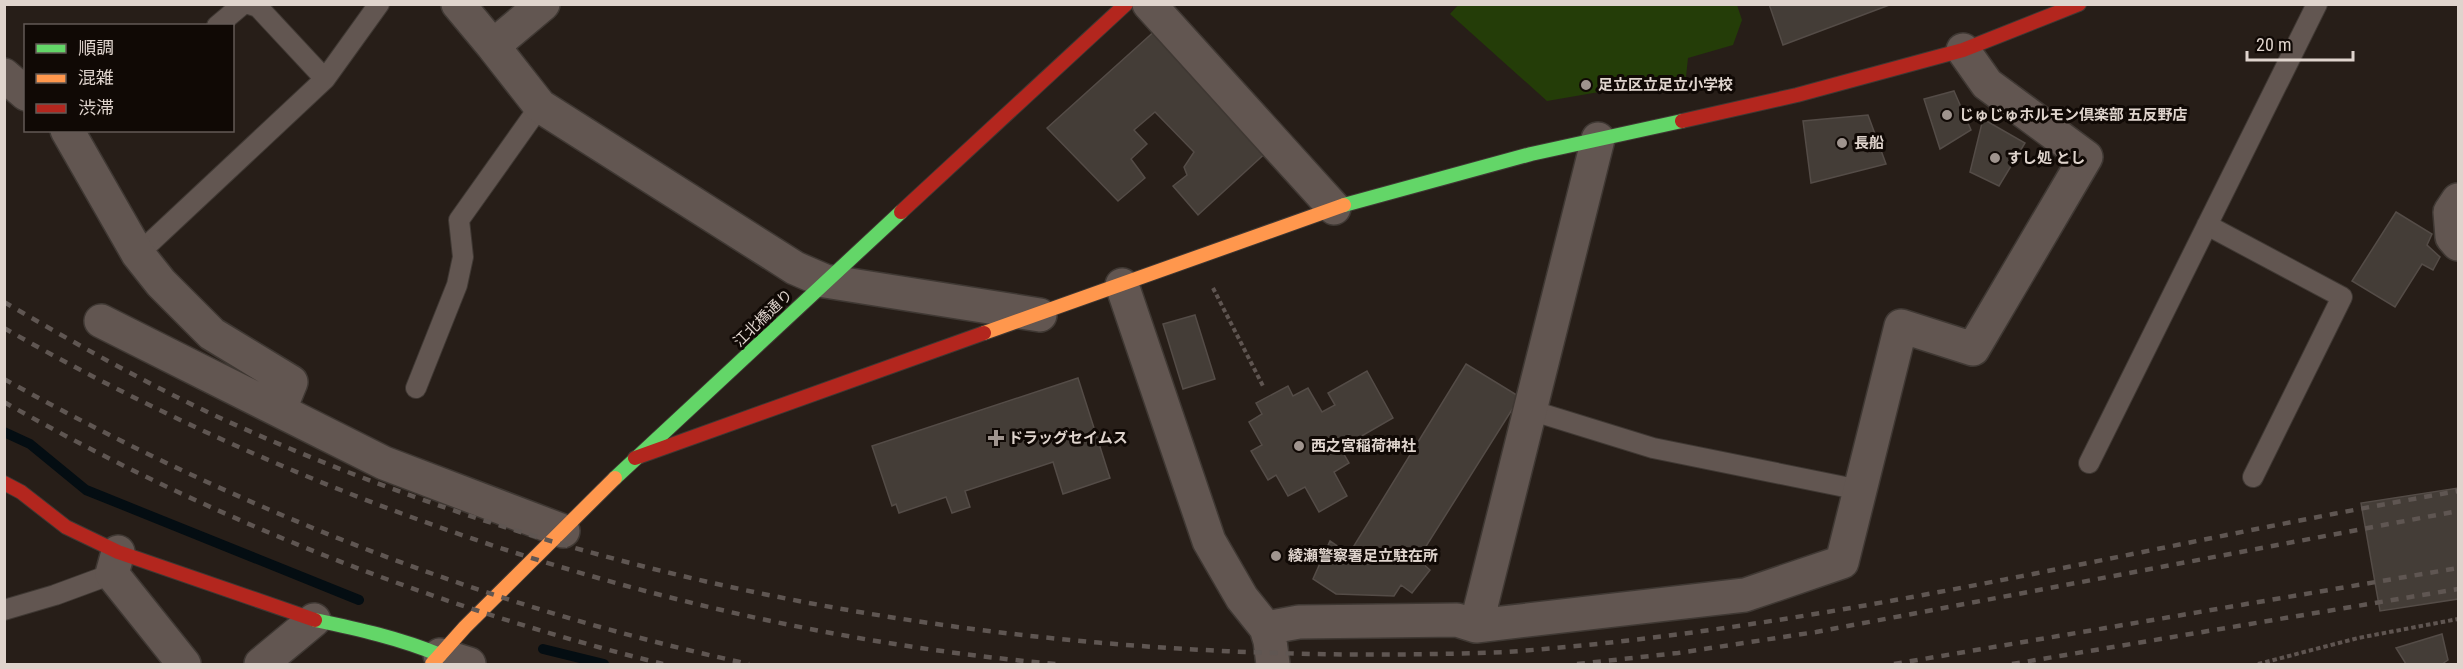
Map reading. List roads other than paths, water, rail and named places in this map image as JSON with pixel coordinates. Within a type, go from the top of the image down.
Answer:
[{"type":"street","points":[[458,4],[540,106],[795,268],[825,281],[1040,315]]},
{"type":"street","points":[[494,46],[543,4]]},
{"type":"street","name":"江北橋通り","points":[[447,661],[563,531],[635,458],[1126,4]]},
{"type":"street","points":[[1149,4],[1334,208]]},
{"type":"street","points":[[635,458],[1334,208],[1531,154],[1797,95],[1963,50],[2079,4]]},
{"type":"street","points":[[1266,628],[1299,622],[1457,620],[1476,626],[1745,596],[1842,562],[1901,326],[1973,350],[2086,157],[1987,84],[1963,50]]},
{"type":"street","points":[[4,75],[24,92]]},
{"type":"street","points":[[76,134],[138,254],[161,282],[212,334],[291,382],[280,409]]},
{"type":"street","points":[[1476,626],[1598,139]]},
{"type":"street","points":[[2458,200],[2450,212],[2452,237],[2458,244]]},
{"type":"street","points":[[1122,285],[1209,541],[1242,598],[1266,628],[1274,664]]},
{"type":"street","points":[[101,321],[384,463],[563,531]]},
{"type":"street","points":[[4,483],[21,492],[115,563],[184,664]]},
{"type":"street","points":[[115,563],[193,576],[314,620],[369,631],[412,643],[447,661]]},
{"type":"street","points":[[261,664],[314,620]]},
{"type":"lane","points":[[219,24],[243,4]]},
{"type":"lane","points":[[249,4],[258,7],[325,79]]},
{"type":"lane","points":[[138,254],[325,79],[379,4]]},
{"type":"lane","points":[[2089,463],[2317,4]]},
{"type":"lane","points":[[416,388],[458,285],[463,257],[459,220],[540,106]]},
{"type":"lane","points":[[2207,225],[2342,297],[2253,477]]},
{"type":"lane","points":[[1530,410],[1653,448],[1860,490]]},
{"type":"lane","points":[[4,610],[55,595],[115,563]]},
{"type":"waterway","points":[[4,432],[30,444],[86,490],[359,600]]},
{"type":"waterway","points":[[543,649],[604,664]]},
{"type":"railway","points":[[4,302],[115,365],[229,422],[380,484],[535,536],[693,578],[853,611],[1015,634],[1178,649],[1342,654],[1506,652],[1626,641],[1746,625],[1984,584],[2458,491]]},
{"type":"railway","points":[[4,328],[125,393],[251,452],[380,505],[512,552],[647,591],[783,623],[919,648],[1056,664]]},
{"type":"railway","points":[[4,379],[93,427],[183,471],[274,512],[366,549],[555,614],[651,641],[749,664]]},
{"type":"railway","points":[[4,402],[82,445],[162,484],[325,556],[492,615],[663,664]]},
{"type":"railway","points":[[1577,664],[1678,653],[1816,632],[2458,511]]},
{"type":"railway","points":[[1894,664],[2458,568]]},
{"type":"railway","points":[[2012,664],[2458,589]]},
{"type":"place","name":"足立区立足立小学校","points":[[1586,85]]},
{"type":"place","name":"じゅじゅホルモン倶楽部 五反野店","points":[[1947,115]]},
{"type":"place","name":"長船","points":[[1842,143]]},
{"type":"place","name":"すし処 とし","points":[[1995,158]]},
{"type":"place","name":"ドラッグセイムス","points":[[996,438]]},
{"type":"place","name":"西之宮稲荷神社","points":[[1299,446]]},
{"type":"place","name":"綾瀬警察署足立駐在所","points":[[1276,556]]}]
